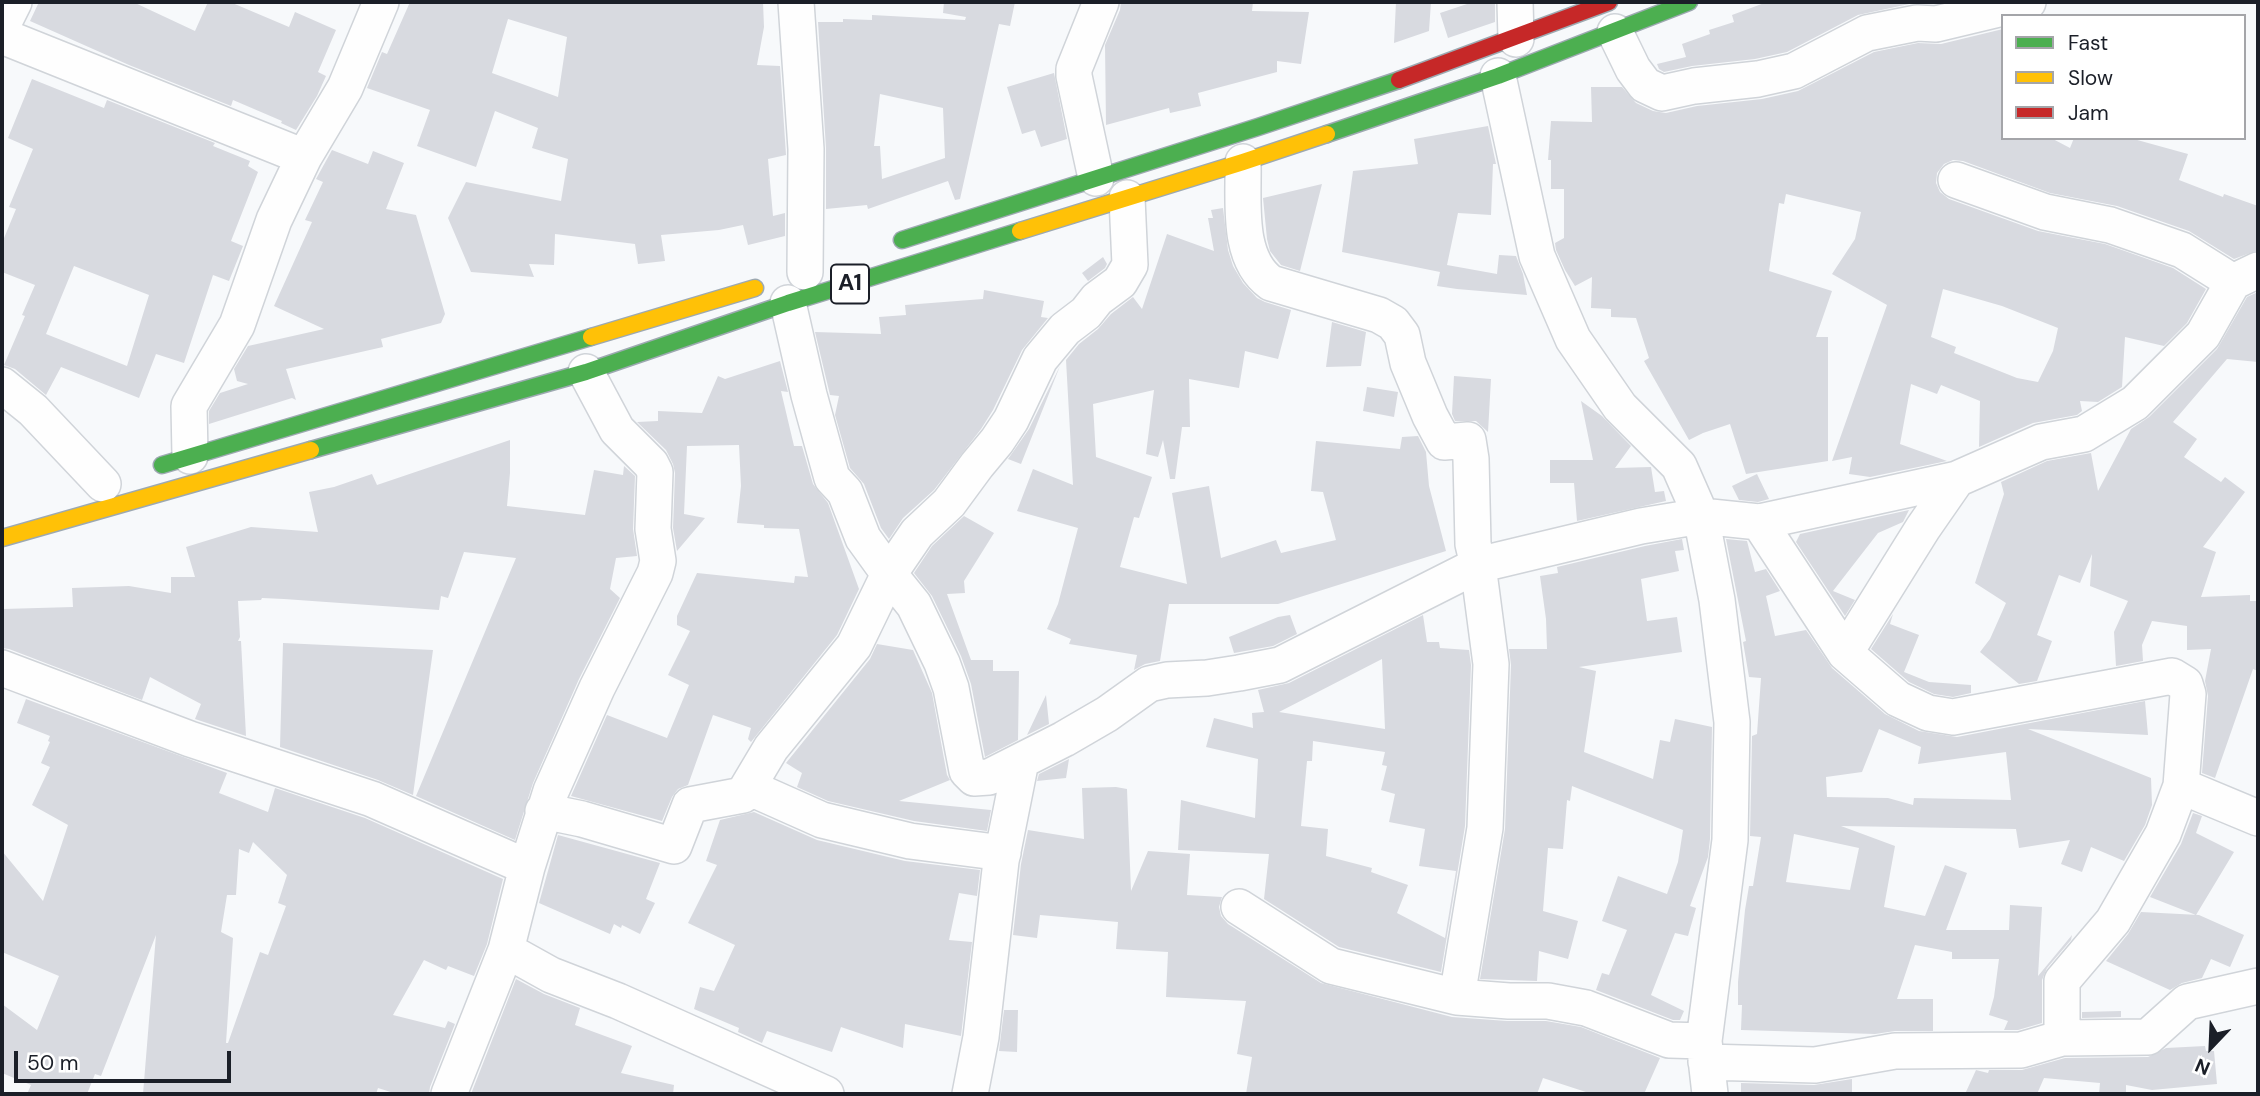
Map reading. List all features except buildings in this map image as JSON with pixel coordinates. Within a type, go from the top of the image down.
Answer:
[{"type":"highway","name":"A1","points":[[884,246],[1276,123],[1516,39],[1689,2]]},
{"type":"highway","name":"A1","points":[[153,468],[795,280],[1127,198],[1498,76],[1612,17]]},
{"type":"highway","name":"A1","points":[[2,538],[586,372],[795,280]]},
{"type":"street","points":[[2,26],[14,2]]},
{"type":"street","points":[[190,456],[189,406],[237,325],[274,220],[303,157],[345,88],[381,2]]},
{"type":"street","points":[[796,2],[806,149],[795,280],[809,395],[832,478],[845,492],[863,537],[914,604],[943,663],[970,776],[979,779],[989,777],[1064,739],[1107,714],[1149,684],[1206,678],[1280,665],[1478,565],[1641,526],[1701,516],[1759,522],[1957,479],[2041,442],[2084,435],[2135,403],[2203,335],[2246,276],[2110,225],[2045,212],[1956,180]]},
{"type":"street","points":[[1096,178],[1074,69],[1101,2]]},
{"type":"street","points":[[1515,2],[1516,39]]},
{"type":"street","points":[[1612,17],[1633,69],[1645,85],[1662,93],[1794,71],[1867,33],[1917,23],[1936,24],[2028,2]]},
{"type":"street","points":[[2,36],[303,157]]},
{"type":"street","points":[[1498,76],[1538,256],[1573,339],[1620,407],[1678,466],[1701,516],[1717,600],[1732,722],[1730,839],[1707,1066]]},
{"type":"street","points":[[1243,162],[1245,225],[1249,255],[1257,271],[1271,283],[1379,315],[1393,323],[1402,335],[1408,363],[1444,442],[1468,440],[1473,544],[1491,664],[1485,828],[1457,997]]},
{"type":"street","points":[[544,811],[674,846],[690,805],[743,795],[771,748],[854,646],[889,574],[916,533],[949,503],[1012,420],[1041,359],[1065,329],[1120,282],[1130,264],[1127,198]]},
{"type":"street","points":[[449,1094],[506,950],[544,811],[597,688],[655,573],[655,472],[652,464],[617,430],[586,372]]},
{"type":"street","points":[[2,386],[33,410],[103,484]]},
{"type":"street","points":[[1845,653],[1923,527],[1957,479]]},
{"type":"street","points":[[1759,522],[1845,653],[1898,699],[1928,713],[1953,717],[2172,676],[2185,684],[2188,694],[2182,786],[2163,834],[2113,921],[2062,981],[2062,1038]]},
{"type":"street","points":[[2,668],[190,739],[372,799],[527,867]]},
{"type":"street","points":[[970,1094],[981,1037],[1003,853],[1021,761]]},
{"type":"street","points":[[2182,786],[2258,818]]},
{"type":"street","points":[[748,788],[822,820],[910,841],[1003,853]]},
{"type":"street","points":[[1239,907],[1331,966],[1457,997],[1548,1001],[1586,1008],[1669,1040],[1707,1066],[1815,1065],[1895,1051],[2021,1050],[2062,1038],[2148,1037],[2187,1002],[2258,986]]},
{"type":"street","points":[[506,950],[551,975],[618,1001],[826,1094]]},
{"type":"traffic: fast","points":[[1327,134],[1498,76],[1689,2]]},
{"type":"traffic: fast","points":[[902,240],[1399,80]]},
{"type":"traffic: fast","points":[[311,450],[586,372],[788,303],[1020,231]]},
{"type":"traffic: fast","points":[[162,465],[591,337]]},
{"type":"traffic: slow","points":[[1020,231],[1327,134]]},
{"type":"traffic: slow","points":[[591,337],[755,288]]},
{"type":"traffic: slow","points":[[2,538],[311,450]]},
{"type":"traffic: jam","points":[[1399,80],[1609,2]]}]
